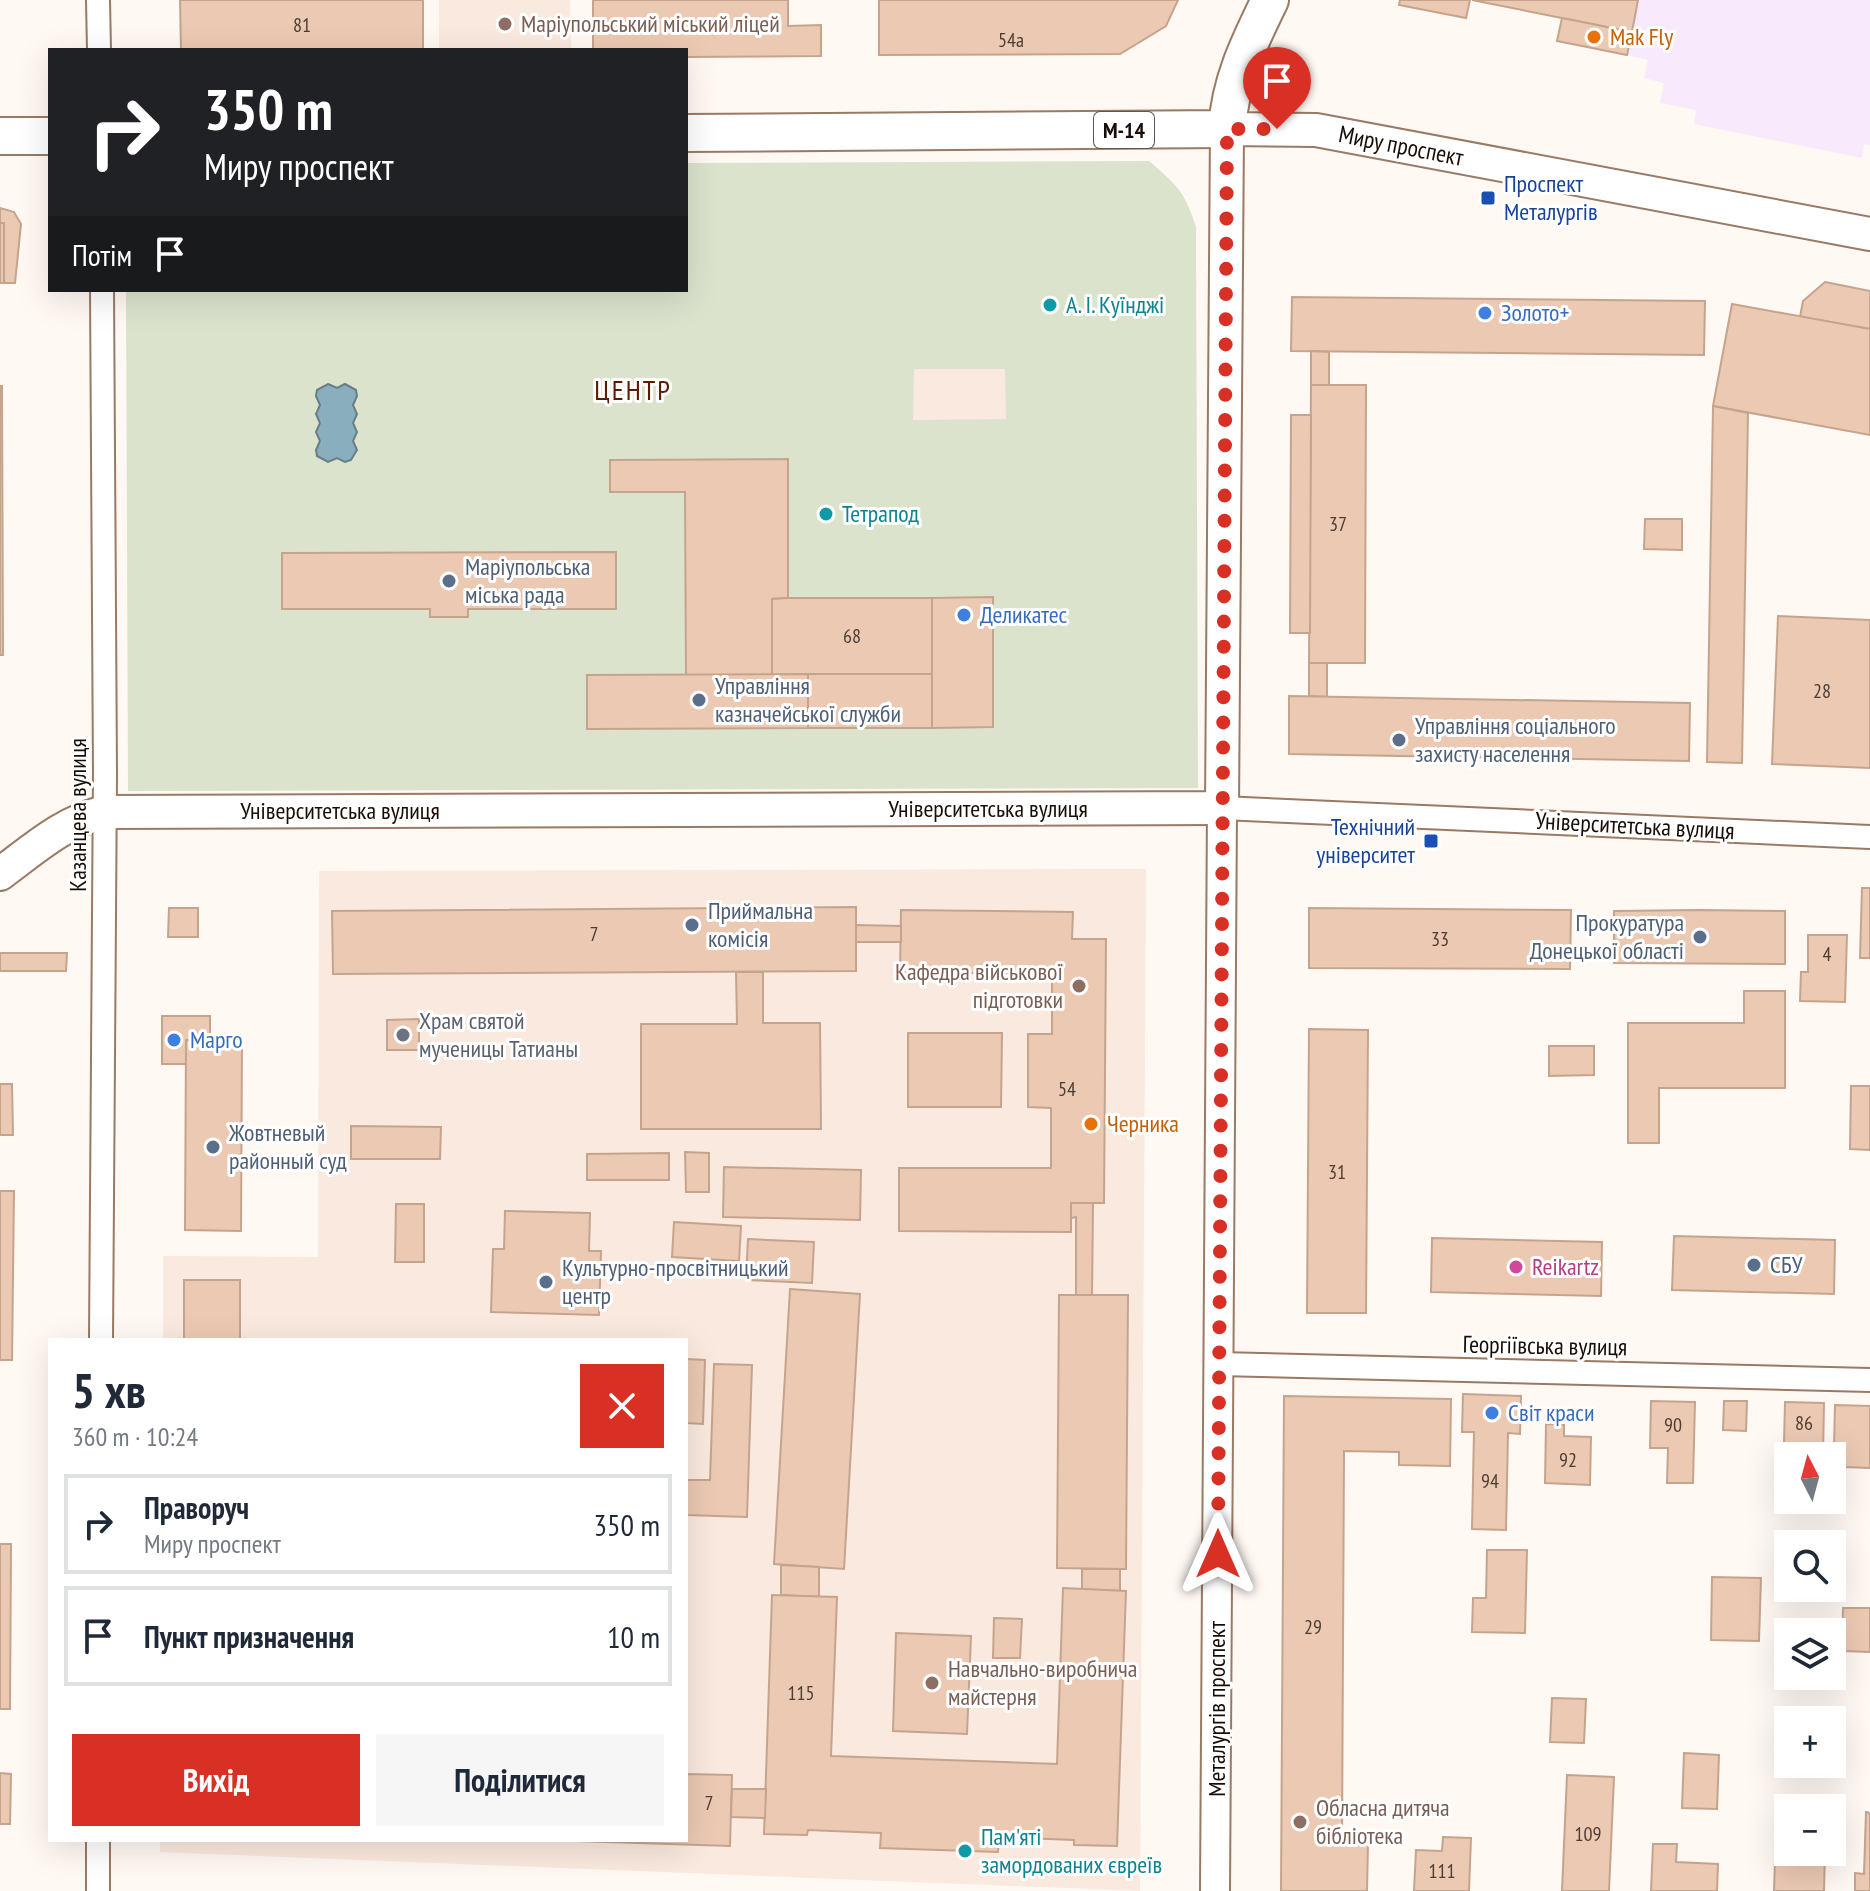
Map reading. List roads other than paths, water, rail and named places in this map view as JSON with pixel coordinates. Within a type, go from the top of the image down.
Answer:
[{"type":"highway","name":"Металургів проспект","points":[[1227,129],[1231,94],[1240,60],[1270,0]]},
{"type":"highway","name":"Миру проспект","points":[[688,133],[1227,129]]},
{"type":"highway","points":[[0,136],[48,136]]},
{"type":"main road","name":"Миру проспект","points":[[1227,129],[1316,130],[1870,234]]},
{"type":"main road","name":"Металургів проспект","points":[[1222,808],[1227,129]]},
{"type":"main road","name":"Університетська вулиця","points":[[0,874],[63,827],[83,817],[105,812],[1222,808]]},
{"type":"street","points":[[98,0],[99,48]]},
{"type":"street","name":"Казанцева вулиця","points":[[101,1338],[105,812],[102,292]]},
{"type":"street","name":"Університетська вулиця","points":[[1222,808],[1870,837]]},
{"type":"street","name":"Металургів проспект","points":[[1215,1891],[1222,808]]},
{"type":"street","name":"Георгіївська вулиця","points":[[1219,1364],[1870,1380]]},
{"type":"street","points":[[98,1842],[98,1891]]},
{"type":"water","points":[[328,384],[337,388],[345,384],[356,390],[353,405],[357,414],[353,423],[357,432],[353,441],[357,450],[351,460],[345,462],[337,458],[328,462],[317,456],[320,441],[316,432],[320,423],[316,414],[320,405],[316,396],[317,390]]},
{"type":"place","name":"Маріупольський міський ліцей","points":[[505,24]]},
{"type":"place","name":"Mak Fly","points":[[1594,37]]},
{"type":"place","name":"Проспект Металургів","points":[[1488,198]]},
{"type":"place","name":"А. І. Куїнджі","points":[[1050,305]]},
{"type":"place","name":"Золото+","points":[[1485,313]]},
{"type":"place","name":"Тетрапод","points":[[826,514]]},
{"type":"place","name":"Маріупольська міська рада","points":[[449,581]]},
{"type":"place","name":"Деликатес","points":[[964,615]]},
{"type":"place","name":"Управління казначейської служби","points":[[699,700]]},
{"type":"place","name":"Управління соціального захисту населення","points":[[1399,740]]},
{"type":"place","name":"Технічний університет","points":[[1431,841]]},
{"type":"place","name":"Приймальна комісія","points":[[692,925]]},
{"type":"place","name":"Прокуратура Донецької області","points":[[1700,937]]},
{"type":"place","name":"Кафедра військової підготовки","points":[[1079,986]]},
{"type":"place","name":"Храм святой мученицы Татианы","points":[[403,1035]]},
{"type":"place","name":"Марго","points":[[174,1040]]},
{"type":"place","name":"Черника","points":[[1091,1124]]},
{"type":"place","name":"Жовтневый районный суд","points":[[213,1147]]},
{"type":"place","name":"СБУ","points":[[1754,1265]]},
{"type":"place","name":"Reikartz","points":[[1516,1267]]},
{"type":"place","name":"Культурно-просвітницький центр","points":[[546,1282]]},
{"type":"place","name":"Свiт краси","points":[[1492,1413]]},
{"type":"place","name":"Навчально-виробнича майстерня","points":[[932,1683]]},
{"type":"place","name":"Обласна дитяча бібліотека","points":[[1300,1822]]},
{"type":"place","name":"Пам'яті замордованих євреїв","points":[[965,1851]]},
{"type":"district","name":"ЦЕНТР","points":[[633,390]]}]
